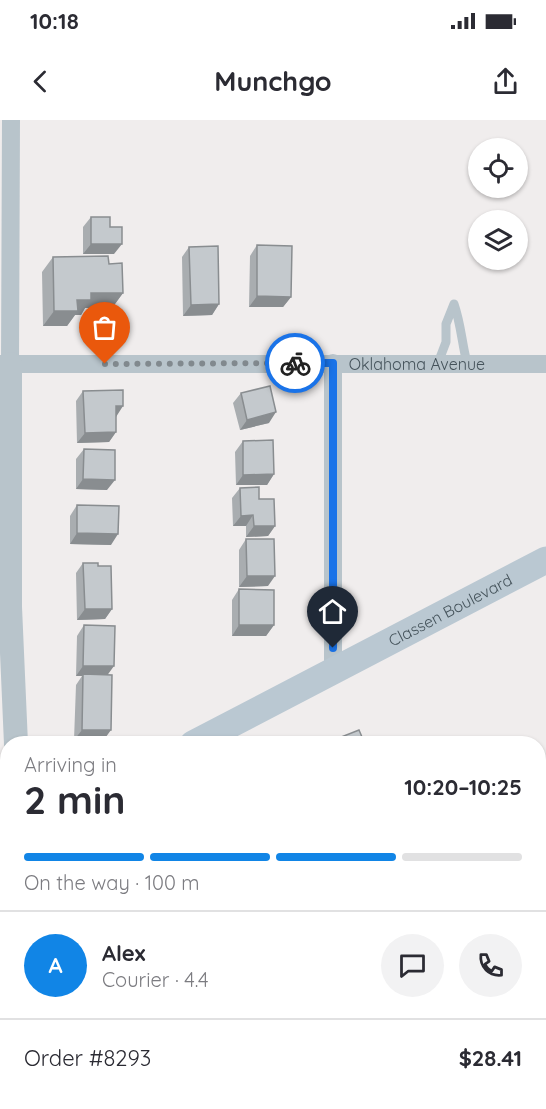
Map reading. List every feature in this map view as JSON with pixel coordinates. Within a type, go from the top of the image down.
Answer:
[{"type":"main road","name":"Classen Boulevard","points":[[208,736],[546,560]]},
{"type":"street","points":[[11,120],[5,364],[10,607],[16,736]]},
{"type":"street","points":[[333,363],[333,671]]},
{"type":"street","name":"Oklahoma Avenue","points":[[5,364],[546,364]]},
{"type":"lane","points":[[438,363],[446,342],[446,324],[454,304],[461,324],[468,363]]},
{"type":"building","points":[[91,217],[110,217],[110,227],[122,227],[122,244],[91,244]]},
{"type":"building","points":[[257,245],[292,246],[291,297],[257,296]]},
{"type":"building","points":[[218,246],[219,304],[191,305],[189,247]]},
{"type":"building","points":[[108,256],[109,264],[122,263],[123,293],[91,293],[91,300],[77,300],[78,311],[54,311],[53,257]]},
{"type":"building","points":[[270,386],[276,412],[247,420],[241,393]]},
{"type":"building","points":[[123,390],[123,406],[116,406],[116,432],[85,433],[83,391]]},
{"type":"building","points":[[273,440],[274,474],[243,475],[243,441]]},
{"type":"building","points":[[84,449],[115,450],[115,480],[83,479]]},
{"type":"building","points":[[259,487],[259,499],[274,499],[275,526],[254,526],[253,515],[241,516],[240,488]]},
{"type":"building","points":[[77,505],[119,506],[118,534],[77,533]]},
{"type":"building","points":[[246,539],[274,539],[275,576],[247,576]]},
{"type":"building","points":[[83,563],[111,566],[112,609],[85,609]]},
{"type":"building","points":[[239,589],[274,590],[274,625],[239,625]]},
{"type":"building","points":[[84,625],[115,626],[114,666],[83,666]]},
{"type":"building","points":[[83,674],[112,675],[111,730],[82,730]]},
{"type":"building","points":[[359,730],[362,736],[344,736]]},
{"type":"way so far","points":[[105,364],[295,363]]},
{"type":"route","points":[[295,363],[333,363],[333,648]]}]
